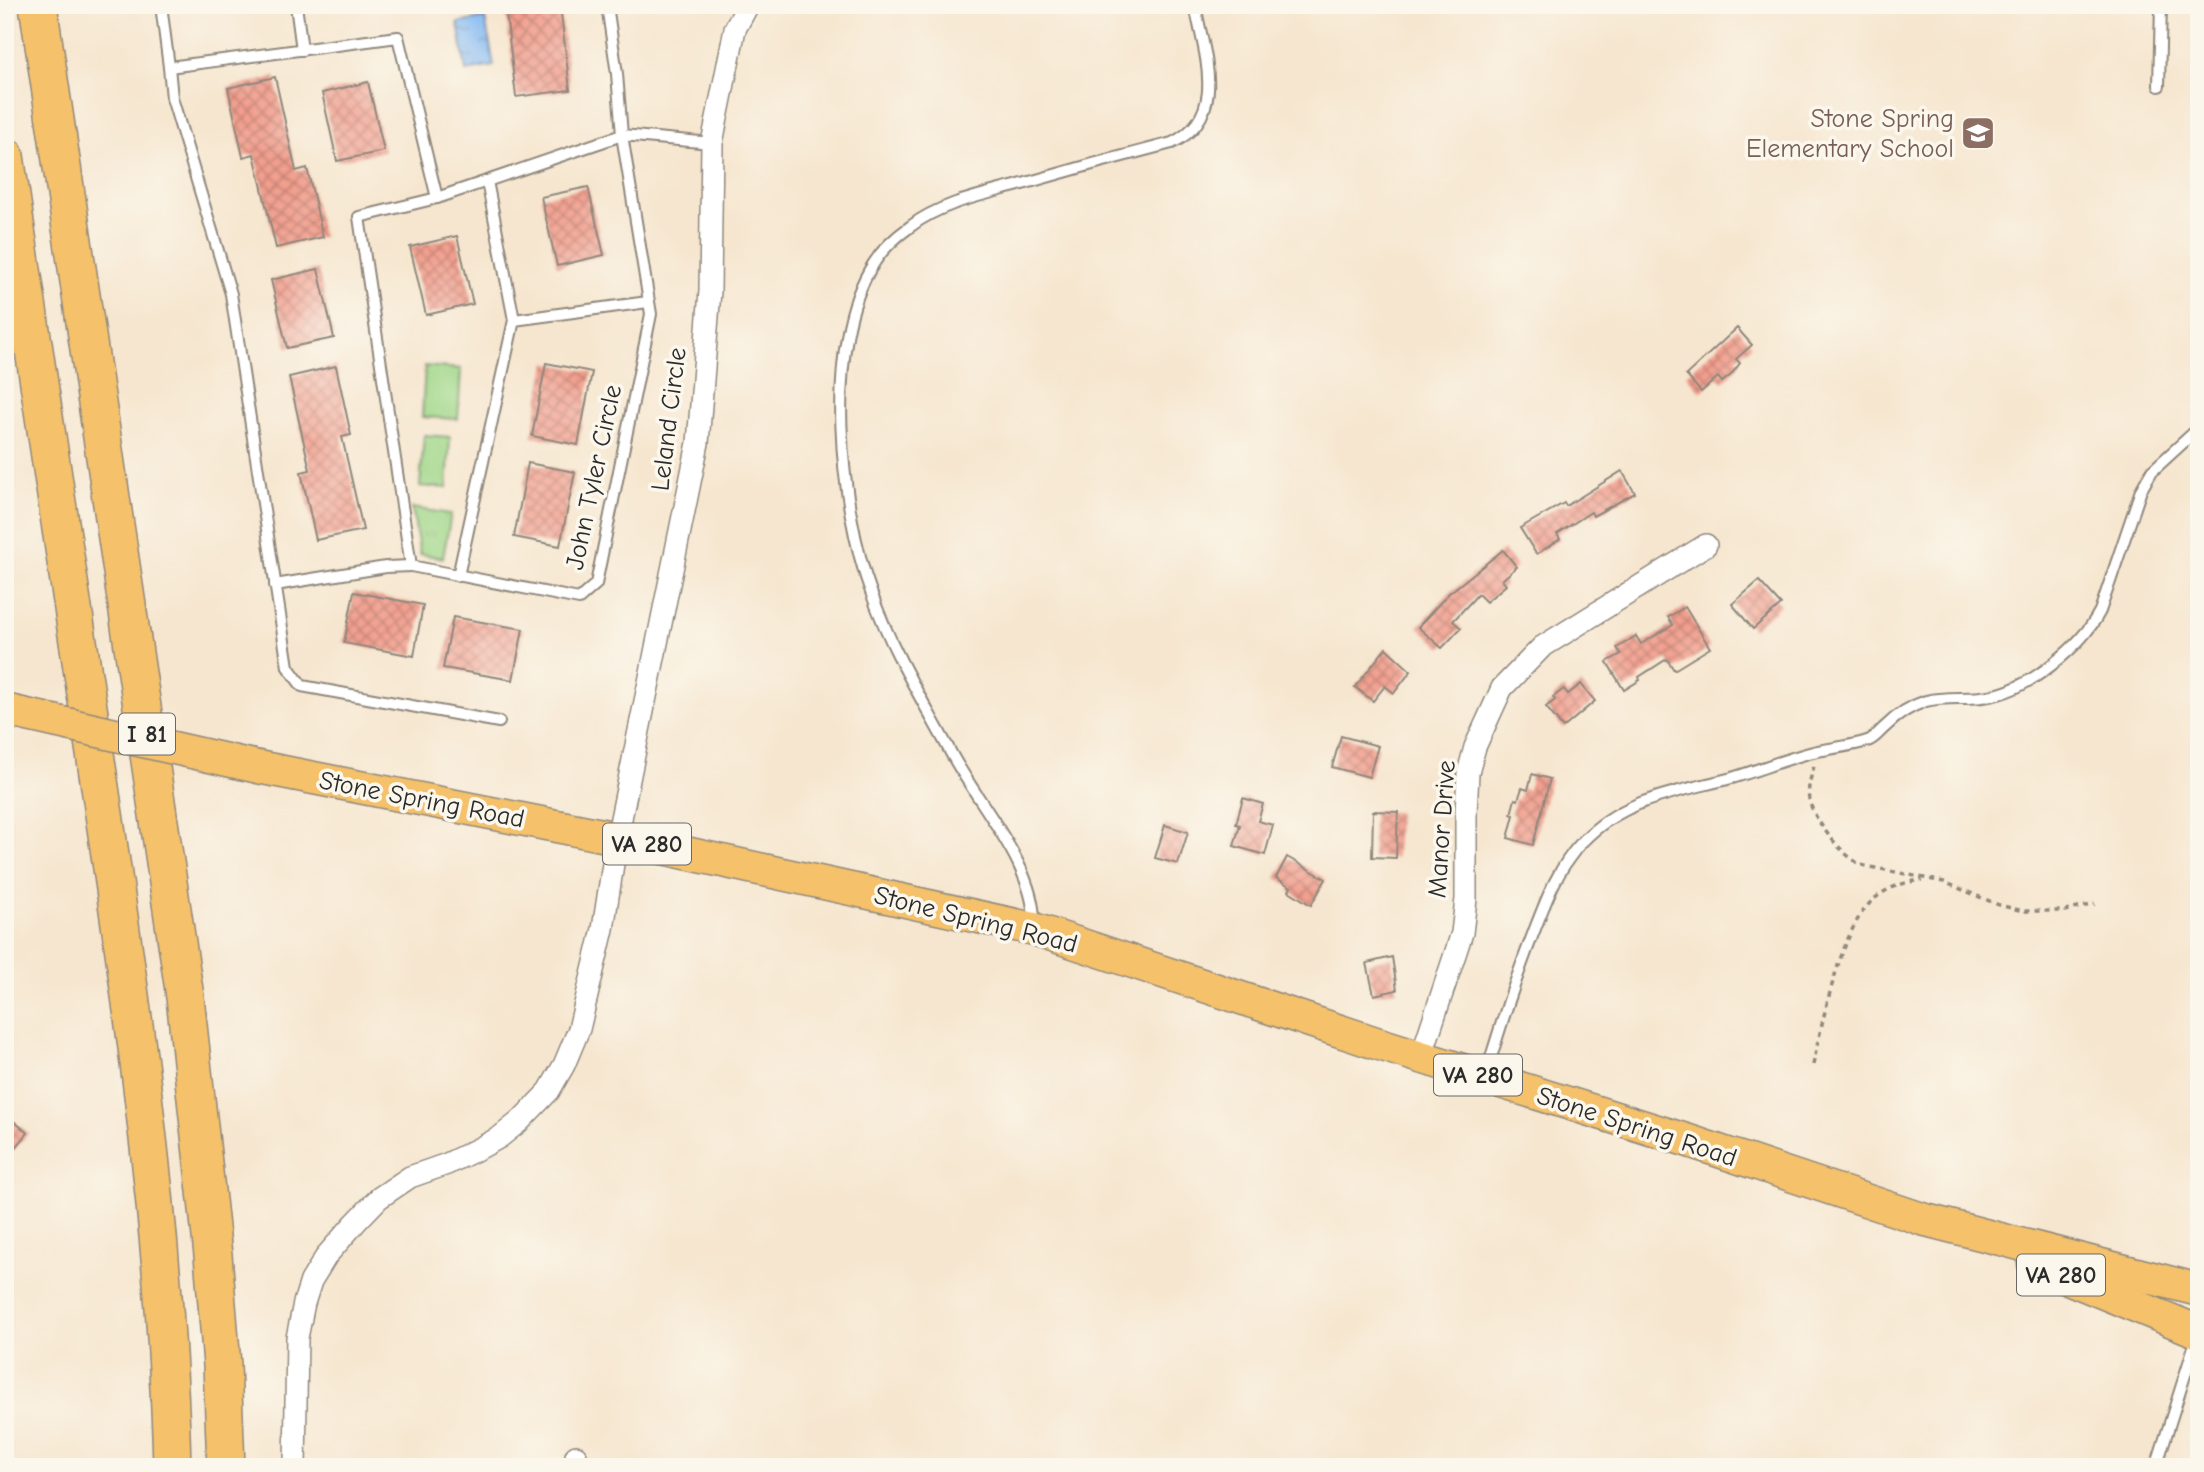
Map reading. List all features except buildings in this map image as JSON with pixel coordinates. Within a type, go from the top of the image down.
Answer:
[{"type":"highway","name":"I 81","points":[[38,5],[186,997],[214,1255],[226,1467]]},
{"type":"highway","name":"I 81","points":[[5,156],[105,817],[138,1060],[157,1226],[172,1467]]},
{"type":"main road","name":"Stone Spring Road","points":[[5,710],[258,767],[617,838],[1034,929],[1922,1219],[2199,1290]]},
{"type":"main road","name":"Stone Spring Road","points":[[1922,1219],[2199,1332]]},
{"type":"street","name":"Leland Circle","points":[[295,1467],[297,1338],[304,1303],[312,1281],[327,1255],[379,1198],[410,1177],[465,1156],[500,1137],[520,1121],[549,1091],[564,1065],[579,1029],[603,929],[617,838],[698,443],[710,291],[712,143],[735,29],[748,5]]},
{"type":"street","name":"Manor Drive","points":[[1421,1057],[1462,933],[1466,899],[1468,773],[1475,747],[1502,688],[1542,647],[1706,545]]},
{"type":"lane","points":[[161,5],[172,98],[230,294],[288,667],[302,687],[499,722]]},
{"type":"lane","points":[[296,5],[302,50]]},
{"type":"lane","name":"John Tyler Circle","points":[[275,585],[386,567],[411,566],[579,599],[596,584],[650,314],[622,135],[607,5]]},
{"type":"lane","points":[[1034,929],[1032,901],[1024,874],[957,765],[916,690],[886,629],[861,562],[850,517],[845,472],[841,384],[846,340],[858,296],[874,261],[889,243],[921,219],[979,196],[1172,143],[1191,131],[1205,110],[1208,91],[1195,5]]},
{"type":"lane","points":[[2159,86],[2161,5]]},
{"type":"lane","points":[[169,68],[398,37],[437,198]]},
{"type":"lane","points":[[411,566],[359,217],[437,198],[622,135],[712,143]]},
{"type":"lane","points":[[458,576],[514,320],[487,181]]},
{"type":"lane","points":[[514,320],[648,302]]},
{"type":"lane","points":[[1485,1077],[1517,974],[1552,888],[1568,860],[1585,839],[1614,816],[1651,798],[1735,777],[1786,759],[1869,740],[1901,713],[1923,702],[1944,698],[1985,697],[2017,688],[2031,680],[2065,653],[2090,628],[2100,611],[2148,476],[2199,428]]},
{"type":"lane","points":[[2156,1467],[2199,1332]]},
{"type":"path","points":[[1815,752],[1809,789],[1810,802],[1821,823],[1841,850],[1861,865],[1955,886],[1998,905],[2023,911],[2065,911],[2095,904]]},
{"type":"path","points":[[1813,1065],[1837,971],[1850,933],[1861,913],[1876,897],[1894,886],[1929,880]]},
{"type":"green space","points":[[425,366],[461,369],[458,419],[422,417]]},
{"type":"green space","points":[[424,435],[450,437],[447,488],[420,486]]},
{"type":"green space","points":[[412,508],[451,514],[443,558],[420,554]]},
{"type":"water","points":[[485,18],[494,66],[466,71],[458,23]]},
{"type":"place","name":"Stone Spring Elementary School","points":[[1978,133]]}]
